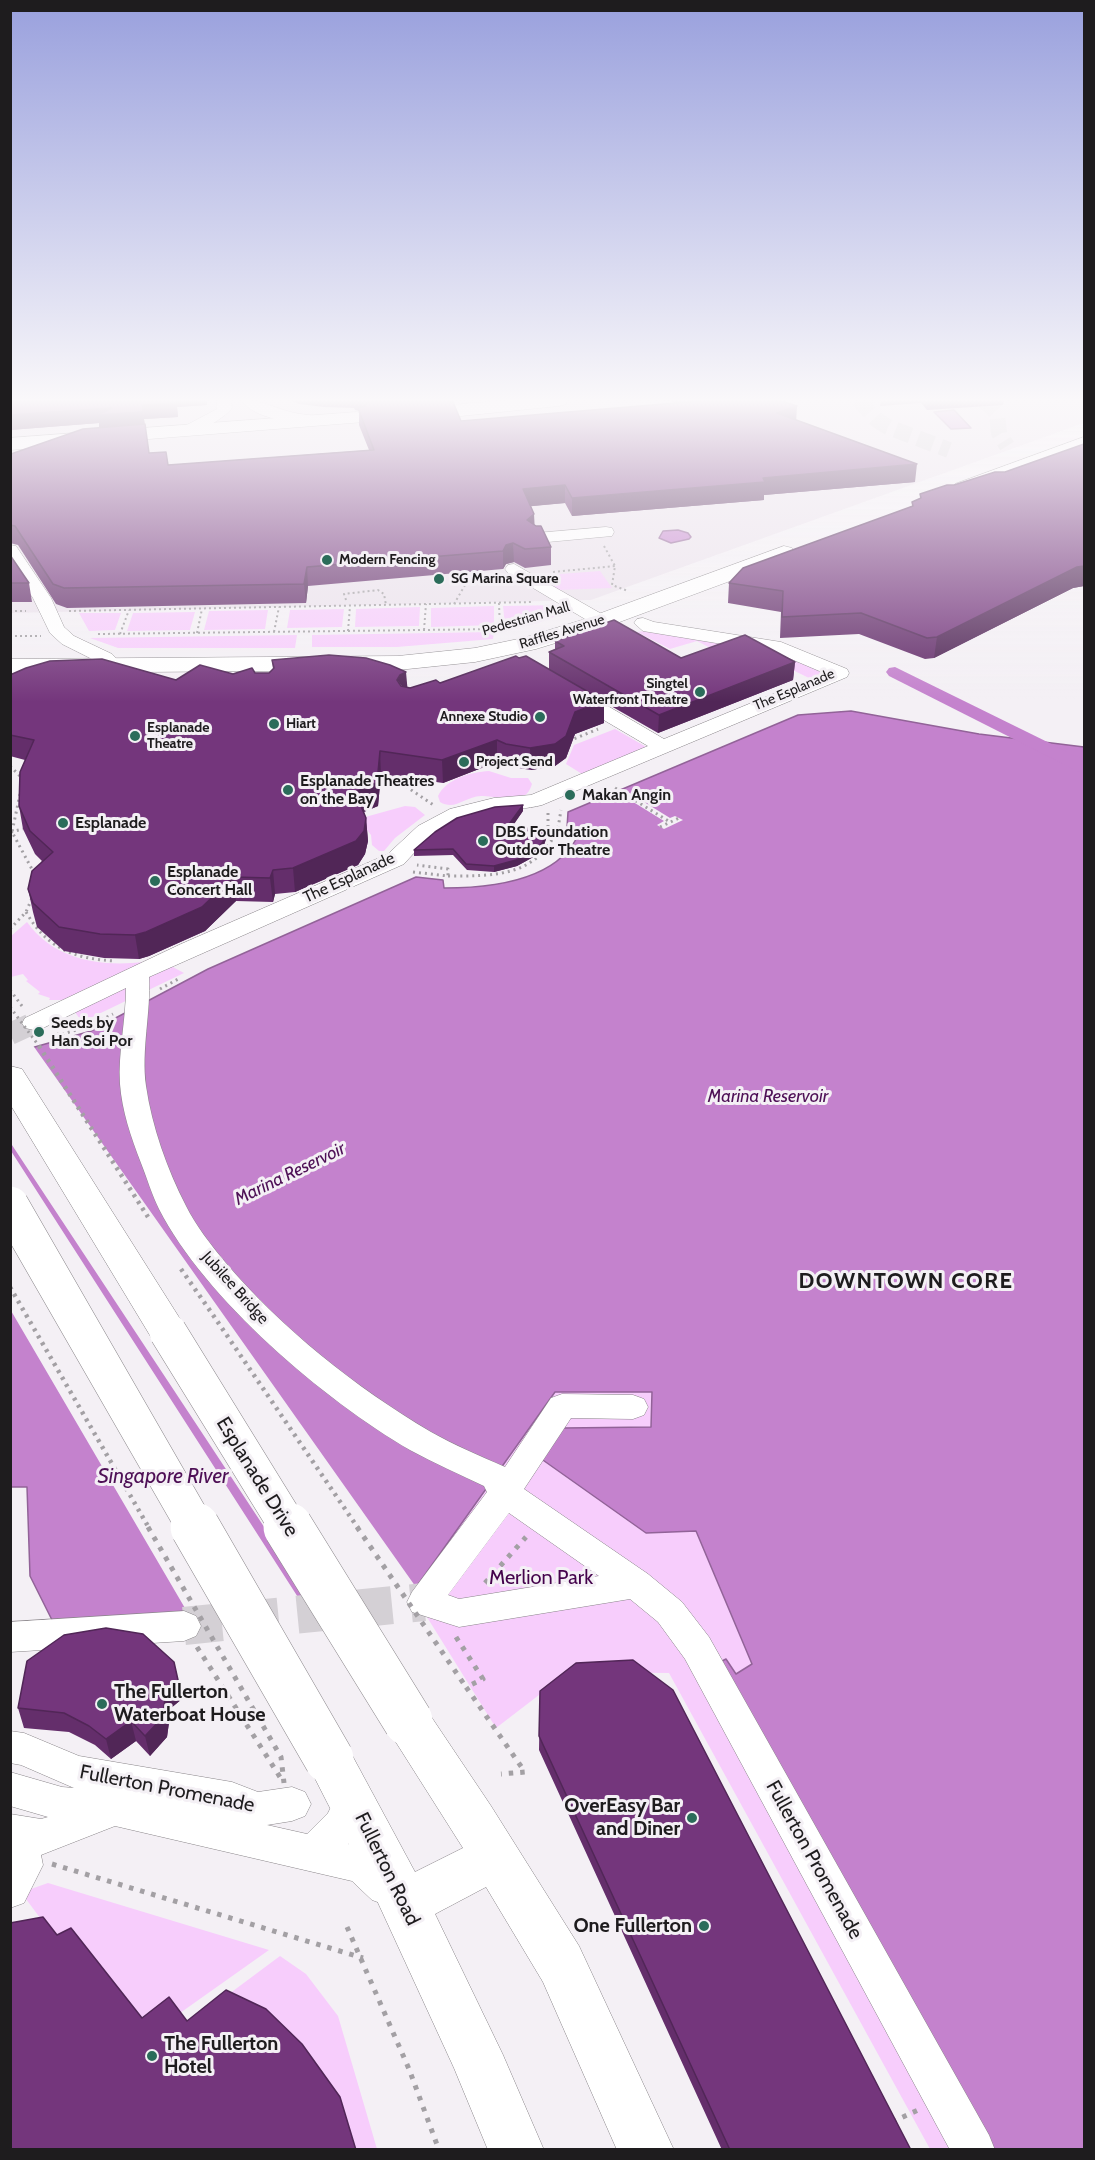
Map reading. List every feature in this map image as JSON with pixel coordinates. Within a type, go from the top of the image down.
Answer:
[{"type":"main road","name":"Raffles Avenue","points":[[10,666],[114,665],[259,672],[428,661],[475,655],[519,636],[601,621],[806,546]]},
{"type":"main road","name":"Esplanade Drive","points":[[10,1076],[408,1721],[502,1867]]},
{"type":"main road","points":[[10,1205],[353,1801]]},
{"type":"main road","name":"Fullerton Road","points":[[353,1801],[405,1903],[490,2084],[516,2150]]},
{"type":"main road","points":[[405,1903],[502,1867],[561,1965],[646,2150]]},
{"type":"street","points":[[537,538],[606,532]]},
{"type":"street","points":[[10,550],[42,598],[40,612],[68,640],[105,658],[114,665]]},
{"type":"street","points":[[519,572],[601,621]]},
{"type":"street","name":"The Esplanade","points":[[34,1023],[130,967],[396,859],[420,832],[450,816],[495,804],[535,801],[840,673],[781,648],[649,627],[643,623]]},
{"type":"street","points":[[508,666],[519,636]]},
{"type":"street","points":[[557,684],[663,747]]},
{"type":"street","name":"Jubilee Bridge","points":[[130,967],[137,1007],[133,1039],[133,1084],[142,1131],[173,1209],[202,1253],[236,1294],[288,1344],[358,1400],[421,1442],[500,1485]]},
{"type":"street","points":[[633,1407],[562,1406],[500,1485],[424,1602],[457,1624],[636,1584]]},
{"type":"street","name":"Fullerton Promenade","points":[[500,1485],[543,1519],[636,1584],[670,1612],[697,1648],[974,2150]]},
{"type":"street","points":[[10,1637],[184,1626]]},
{"type":"street","name":"Fullerton Promenade","points":[[10,1747],[24,1749],[76,1772],[232,1799],[258,1809],[288,1794]]},
{"type":"street","points":[[10,1789],[62,1804],[115,1809],[363,1866],[405,1903]]},
{"type":"street","name":"Fullerton Road","points":[[314,1854],[341,1825],[353,1801]]},
{"type":"street","points":[[10,1890],[24,1865],[14,1845],[115,1809]]},
{"type":"path","points":[[519,572],[615,566],[612,585],[636,594]]},
{"type":"path","points":[[454,604],[468,580],[468,573]]},
{"type":"path","points":[[345,600],[344,594],[378,590],[384,594],[386,605]]},
{"type":"path","points":[[10,611],[569,602]]},
{"type":"path","points":[[500,603],[501,639]]},
{"type":"path","points":[[424,630],[426,604]]},
{"type":"path","points":[[348,631],[350,606]]},
{"type":"path","points":[[274,632],[279,608]]},
{"type":"path","points":[[197,633],[202,609]]},
{"type":"path","points":[[120,634],[129,610]]},
{"type":"path","points":[[10,636],[42,636],[44,633],[36,617],[40,612]]},
{"type":"path","points":[[92,634],[500,629],[519,636]]},
{"type":"path","points":[[303,641],[305,632]]},
{"type":"path","points":[[567,742],[619,721]]},
{"type":"path","points":[[10,766],[21,775],[11,832],[34,873],[34,881]]},
{"type":"path","points":[[390,768],[383,771],[450,816]]},
{"type":"path","points":[[615,788],[670,822]]},
{"type":"path","points":[[660,826],[679,818]]},
{"type":"path","points":[[448,876],[492,874],[529,863],[543,854],[558,828]]},
{"type":"path","points":[[11,832],[23,829]]},
{"type":"path","points":[[10,929],[26,912],[34,889]]},
{"type":"path","points":[[26,912],[43,938],[53,947],[93,960],[130,967]]},
{"type":"path","points":[[10,990],[17,999]]},
{"type":"path","points":[[10,1007],[39,1046],[144,1210]]},
{"type":"path","points":[[10,1287],[281,1757],[288,1794]]},
{"type":"path","points":[[213,1315],[525,1772],[501,1774]]},
{"type":"path","points":[[466,1687],[483,1679],[457,1624],[543,1519]]},
{"type":"path","points":[[184,1626],[288,1794]]},
{"type":"path","points":[[14,1845],[363,1958]]},
{"type":"path","points":[[347,1927],[363,1958],[409,2068],[439,2150]]},
{"type":"shaded area","points":[[10,501],[867,501],[591,600],[11,613]]},
{"type":"green space","points":[[600,571],[612,588],[558,590],[534,576]]},
{"type":"green space","points":[[563,605],[572,610],[535,624],[505,626],[503,606]]},
{"type":"green space","points":[[494,606],[494,625],[431,627],[431,608]]},
{"type":"green space","points":[[420,607],[419,626],[355,627],[356,609]]},
{"type":"green space","points":[[344,609],[342,627],[287,628],[290,610]]},
{"type":"green space","points":[[268,610],[265,629],[204,630],[209,611]]},
{"type":"green space","points":[[195,612],[190,630],[127,631],[133,613]]},
{"type":"green space","points":[[79,613],[121,613],[115,630],[89,631]]},
{"type":"green space","points":[[652,630],[753,643],[831,669],[811,679],[758,653],[722,654],[697,641],[670,649],[637,632]]},
{"type":"green space","points":[[494,632],[493,639],[397,647],[312,647],[312,635]]},
{"type":"green space","points":[[297,635],[295,648],[118,648],[90,638]]},
{"type":"green space","points":[[615,729],[648,748],[582,774],[566,764],[574,745]]},
{"type":"green space","points":[[489,771],[511,778],[528,778],[532,784],[528,792],[517,799],[481,796],[450,805],[440,802],[438,796],[453,781],[467,775]]},
{"type":"green space","points":[[405,806],[415,807],[425,815],[395,838],[384,851],[379,851],[372,845],[371,835],[358,819]]},
{"type":"green space","points":[[27,922],[38,935],[64,953],[95,962],[144,962],[68,1000],[49,1000],[50,998],[38,994],[40,992],[26,981],[28,980],[23,974],[11,977],[10,937]]},
{"type":"green space","points":[[169,965],[184,973],[82,1022],[75,1012]]},
{"type":"green space","name":"Merlion Park","points":[[555,1392],[652,1392],[651,1428],[563,1428],[646,1533],[696,1530],[752,1664],[736,1674],[988,2149],[930,2149],[669,1673],[569,1672],[496,1728],[412,1593]]},
{"type":"green space","points":[[48,1883],[269,1950],[149,2035],[66,1953],[26,1899],[14,1895]]},
{"type":"green space","points":[[280,1956],[306,1974],[338,2016],[377,2149],[354,2149],[186,2026]]},
{"type":"water","points":[[678,530],[688,533],[691,537],[671,543],[659,538],[663,531]]},
{"type":"water","name":"Marina Reservoir","points":[[851,711],[979,734],[1084,747],[1084,2149],[988,2149],[718,1663],[726,1659],[736,1674],[752,1664],[696,1531],[646,1533],[540,1458],[563,1428],[651,1427],[652,1392],[555,1392],[412,1593],[53,1622],[30,1576],[27,1487],[11,1487],[10,1054],[91,1031],[208,969],[416,877],[443,880],[444,888],[463,888],[502,883],[541,871],[557,861],[570,848],[580,831],[567,828],[568,812],[798,715]]},
{"type":"pier","points":[[623,789],[670,818],[675,816],[683,820],[664,829],[657,825],[664,821],[617,792]]},
{"type":"pier","points":[[32,1044],[418,1590],[412,1596],[315,1604],[10,1142],[10,1051]]},
{"type":"pier","points":[[11,1151],[303,1605],[189,1615],[10,1309]]},
{"type":"building","points":[[10,501],[528,501],[534,514],[527,520],[536,526],[541,526],[551,547],[525,549],[513,543],[506,545],[503,551],[307,567],[304,584],[64,588],[53,584],[15,526],[10,525]]},
{"type":"building","points":[[1084,501],[1084,566],[1077,567],[937,637],[927,638],[861,613],[782,617],[783,591],[729,583],[743,568],[913,506],[912,502]]},
{"type":"building","points":[[10,555],[29,583],[10,583]]},
{"type":"building","points":[[614,620],[681,658],[745,635],[795,662],[659,715],[549,652],[564,646],[555,641]]},
{"type":"building","points":[[329,655],[366,658],[390,665],[406,672],[397,680],[401,686],[410,688],[436,680],[440,683],[516,656],[519,658],[526,656],[604,701],[575,712],[566,736],[555,744],[530,748],[497,740],[442,760],[380,751],[377,783],[355,792],[366,818],[364,831],[356,841],[293,868],[273,870],[270,878],[233,877],[202,907],[146,932],[135,935],[100,934],[59,927],[33,903],[28,889],[32,871],[53,852],[30,831],[19,806],[20,772],[34,740],[10,735],[10,675],[50,661],[102,659],[176,680],[200,665],[233,674],[252,668],[255,673],[269,673],[274,668],[272,660]]},
{"type":"building","name":"DBS Foundation Outdoor Theatre","points":[[523,805],[507,827],[547,829],[543,842],[537,849],[516,860],[494,866],[466,864],[453,849],[414,850],[435,832],[457,818],[495,807]]},
{"type":"building","name":"The Fullerton Waterboat House","points":[[106,1628],[143,1634],[174,1662],[178,1680],[166,1688],[163,1717],[145,1736],[131,1721],[106,1739],[89,1726],[64,1713],[18,1708],[27,1661],[64,1635]]},
{"type":"building","name":"One Fullerton","points":[[633,1660],[673,1690],[911,2150],[730,2150],[539,1736],[540,1691],[576,1663]]},
{"type":"building","name":"The Fullerton Hotel","points":[[43,1917],[57,1935],[71,1928],[142,2018],[169,1997],[187,2021],[226,1990],[266,2009],[302,2044],[340,2097],[356,2150],[10,2150],[10,1923]]},
{"type":"waterway","points":[[895,672],[1084,767]]},
{"type":"tunnel","points":[[10,1034],[34,1023]]},
{"type":"tunnel","points":[[184,1626],[424,1602]]},
{"type":"place","name":"Modern Fencing","points":[[327,560]]},
{"type":"place","name":"SG Marina Square","points":[[439,579]]},
{"type":"place","name":"Singtel Waterfront Theatre","points":[[700,692]]},
{"type":"place","name":"Annexe Studio","points":[[540,717]]},
{"type":"place","name":"Hiart","points":[[274,724]]},
{"type":"place","name":"Esplanade Theatre","points":[[135,736]]},
{"type":"place","name":"Project Send","points":[[464,762]]},
{"type":"place","name":"Esplanade Theatres on the Bay","points":[[288,790]]},
{"type":"place","name":"Makan Angin","points":[[570,795]]},
{"type":"place","name":"Esplanade","points":[[63,823]]},
{"type":"place","name":"DBS Foundation Outdoor Theatre","points":[[483,841]]},
{"type":"place","name":"Esplanade Concert Hall","points":[[155,881]]},
{"type":"place","name":"Seeds by Han Soi Por","points":[[39,1032]]},
{"type":"place","name":"The Fullerton Waterboat House","points":[[102,1704]]},
{"type":"place","name":"OverEasy Bar and Diner","points":[[692,1818]]},
{"type":"place","name":"One Fullerton","points":[[704,1926]]},
{"type":"place","name":"The Fullerton Hotel","points":[[152,2056]]},
{"type":"district","name":"DOWNTOWN CORE","points":[[906,1282]]},
{"type":"water label","name":"Singapore River","points":[[163,1477]]}]
